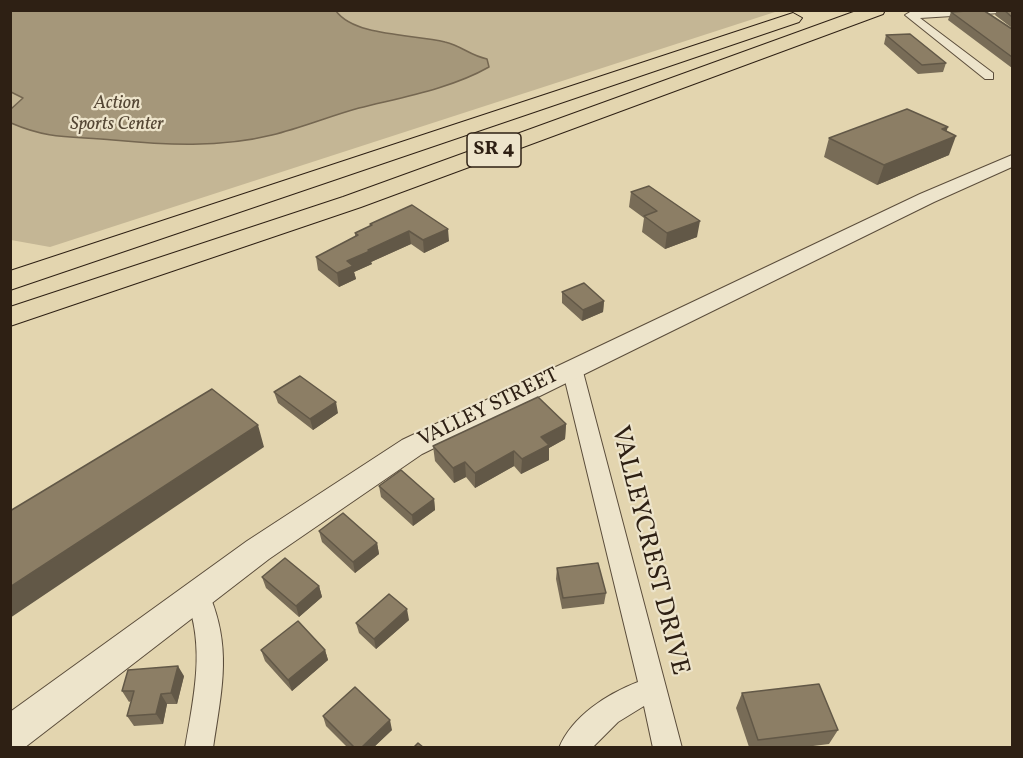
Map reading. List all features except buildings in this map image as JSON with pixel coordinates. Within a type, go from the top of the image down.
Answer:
[{"type":"highway","name":"SR 4","points":[[10,281],[814,10]]},
{"type":"highway","name":"SR 4","points":[[10,317],[352,202],[877,10]]},
{"type":"street","points":[[989,76],[910,15],[1000,10]]},
{"type":"street","points":[[980,12],[996,23]]},
{"type":"street","name":"VALLEY STREET","points":[[10,735],[264,545],[379,467],[439,433],[572,368],[1012,160]]},
{"type":"street","name":"VALLEYCREST DRIVE","points":[[572,368],[668,747]]},
{"type":"street","points":[[197,595],[206,611],[210,630],[209,678],[199,747]]},
{"type":"street","points":[[573,747],[601,716],[622,701],[653,689]]},
{"type":"green space","name":"Action Sports Center","points":[[10,11],[778,11],[50,247],[11,240]]},
{"type":"shaded area","points":[[11,10],[336,11],[357,26],[451,44],[487,59],[489,67],[442,87],[252,139],[213,144],[172,144],[62,136],[38,132],[11,123],[11,109],[23,98],[11,92]]}]
